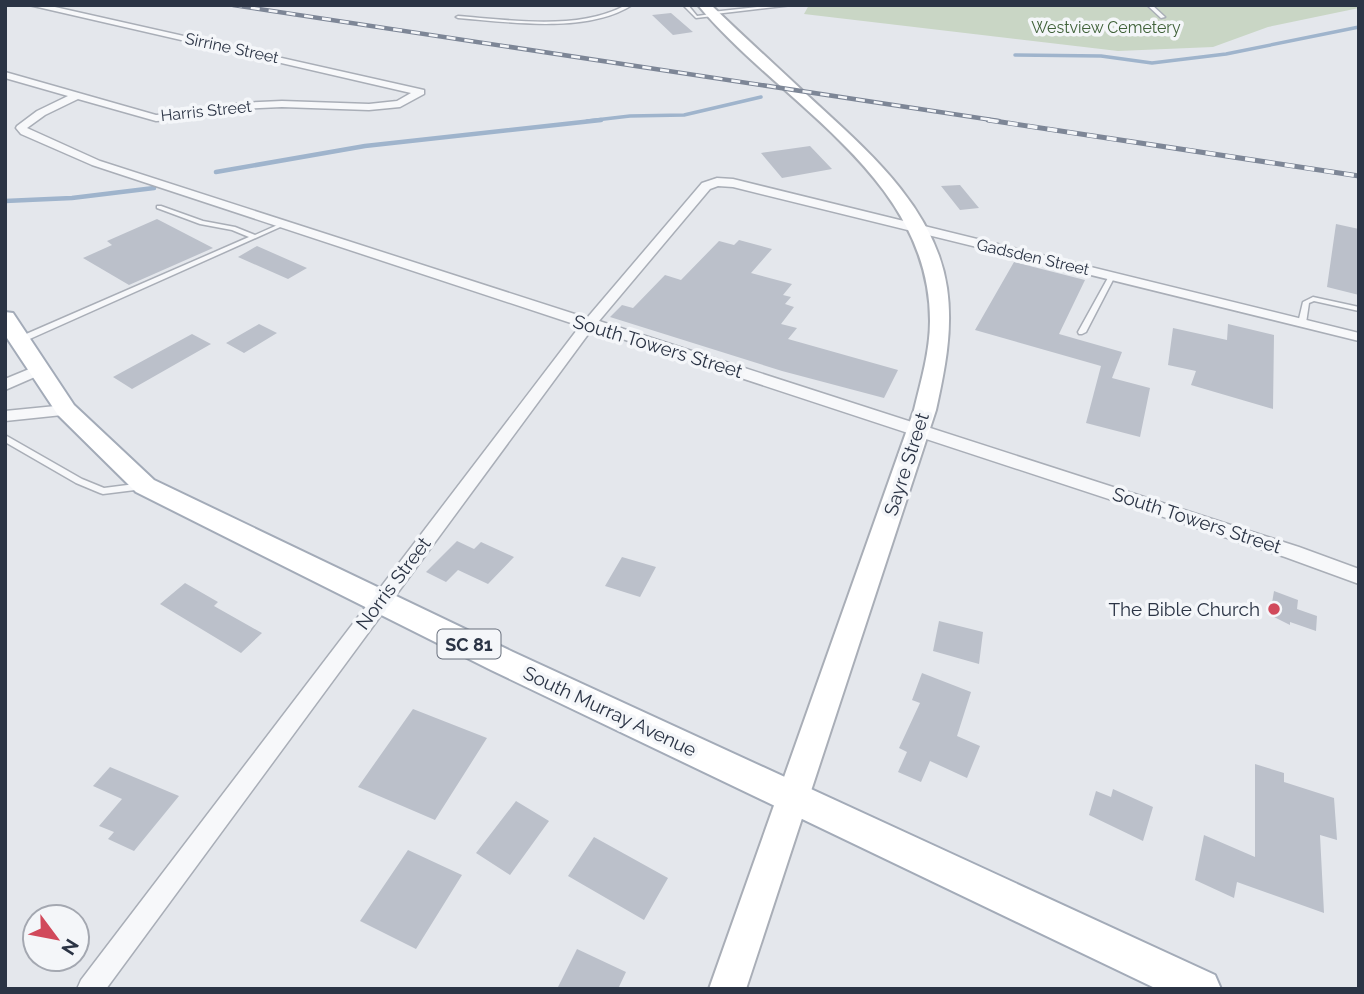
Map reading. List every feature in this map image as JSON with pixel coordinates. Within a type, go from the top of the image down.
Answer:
[{"type":"main road","name":"Sayre Street","points":[[710,11],[843,135],[884,178],[918,228],[935,281],[940,319],[937,357],[919,428],[727,989]]},
{"type":"main road","name":"South Murray Avenue","points":[[5,318],[66,411],[145,486],[380,601],[1201,989]]},
{"type":"street","name":"Sirrine Street","points":[[33,5],[420,92],[411,99]]},
{"type":"street","name":"Harris Street","points":[[5,75],[156,118],[282,104],[369,107],[400,104],[411,99]]},
{"type":"street","name":"South Towers Street","points":[[76,96],[41,113],[21,128],[96,163],[588,325],[919,428],[1292,552],[1359,577]]},
{"type":"street","name":"Gadsden Street","points":[[706,186],[717,182],[733,183],[1359,337]]},
{"type":"street","name":"Norris Street","points":[[90,989],[588,325],[706,186]]},
{"type":"street","points":[[5,385],[39,370]]},
{"type":"street","points":[[5,416],[66,411]]},
{"type":"lane","points":[[458,17],[522,22],[597,20],[621,12],[630,5]]},
{"type":"lane","points":[[685,5],[696,17],[710,11],[790,5]]},
{"type":"lane","points":[[1149,5],[1163,17]]},
{"type":"lane","points":[[159,207],[202,223],[233,228],[255,237]]},
{"type":"lane","points":[[20,340],[284,224]]},
{"type":"lane","points":[[1082,332],[1112,276]]},
{"type":"lane","points":[[1302,323],[1306,302],[1313,299],[1359,309]]},
{"type":"lane","points":[[5,438],[79,481],[103,491],[145,486]]},
{"type":"green space","name":"Westview Cemetery","points":[[809,5],[1359,5],[1359,8],[1268,27],[1213,47],[1118,51],[804,14]]},
{"type":"building","points":[[671,13],[693,32],[673,35],[652,15]]},
{"type":"building","points":[[810,146],[832,169],[782,178],[761,153]]},
{"type":"building","points":[[960,185],[979,208],[960,210],[941,186]]},
{"type":"building","points":[[157,219],[213,248],[129,285],[83,258],[112,245],[107,241]]},
{"type":"building","points":[[1336,224],[1359,229],[1359,295],[1327,287]]},
{"type":"building","points":[[739,240],[772,249],[751,273],[792,284],[783,295],[791,297],[785,304],[794,307],[781,324],[797,328],[788,339],[898,370],[884,398],[782,371],[610,317],[622,305],[633,308],[665,275],[681,280],[719,241],[734,245]]},
{"type":"building","points":[[257,246],[307,268],[288,279],[238,257]]},
{"type":"building","points":[[1014,262],[1085,280],[1059,334],[1122,352],[1112,378],[1150,388],[1140,437],[1086,423],[1101,366],[975,330]]},
{"type":"building","points":[[259,324],[277,333],[244,353],[226,343]]},
{"type":"building","points":[[1228,324],[1274,335],[1273,409],[1191,385],[1196,371],[1168,365],[1173,328],[1227,340]]},
{"type":"building","points":[[192,334],[211,344],[132,389],[113,377]]},
{"type":"building","points":[[457,541],[474,549],[481,542],[514,557],[488,584],[458,570],[446,582],[426,572]]},
{"type":"building","points":[[622,557],[656,567],[640,597],[605,586]]},
{"type":"building","points":[[185,583],[218,602],[214,606],[262,633],[241,653],[160,604]]},
{"type":"building","name":"The Bible Church","points":[[1274,591],[1298,600],[1297,609],[1317,616],[1316,631],[1290,622],[1290,625],[1270,615]]},
{"type":"building","points":[[939,621],[983,632],[979,664],[933,651]]},
{"type":"building","points":[[922,673],[971,692],[957,736],[980,746],[967,778],[930,761],[921,782],[898,772],[907,752],[899,748],[920,703],[912,700]]},
{"type":"building","points":[[413,709],[487,738],[435,820],[358,787]]},
{"type":"building","points":[[1255,764],[1284,773],[1284,782],[1334,798],[1337,840],[1320,835],[1324,913],[1237,882],[1234,898],[1195,880],[1204,835],[1255,857]]},
{"type":"building","points":[[110,767],[179,796],[134,851],[108,839],[114,832],[99,826],[122,799],[93,786]]},
{"type":"building","points":[[1113,789],[1153,807],[1143,841],[1089,815],[1096,791],[1111,797]]},
{"type":"building","points":[[516,801],[549,821],[510,875],[476,853]]},
{"type":"building","points":[[594,837],[668,878],[644,920],[568,876]]},
{"type":"building","points":[[408,850],[462,875],[416,949],[360,921]]},
{"type":"building","points":[[577,949],[626,972],[618,989],[557,989]]},
{"type":"waterway","points":[[1015,55],[1101,56],[1152,63],[1226,54],[1359,27]]},
{"type":"waterway","points":[[587,121],[630,116],[684,115],[761,97]]},
{"type":"waterway","points":[[216,172],[365,146],[601,120]]},
{"type":"waterway","points":[[5,201],[72,198],[154,188]]},
{"type":"railway","points":[[233,5],[999,121]]},
{"type":"railway","points":[[988,120],[1359,176]]},
{"type":"place","name":"The Bible Church","points":[[1274,609]]}]
